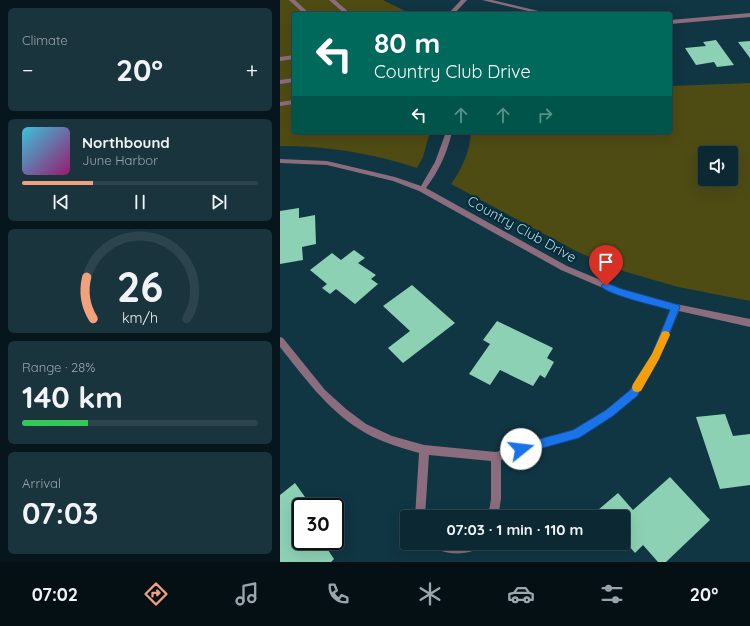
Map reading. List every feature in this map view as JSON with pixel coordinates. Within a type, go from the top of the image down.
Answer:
[{"type":"street","points":[[292,0],[305,12]]},
{"type":"street","points":[[332,0],[346,12]]},
{"type":"street","points":[[453,12],[464,0]]},
{"type":"street","points":[[485,0],[539,12]]},
{"type":"street","points":[[672,22],[750,14]]},
{"type":"street","points":[[280,59],[292,57]]},
{"type":"street","points":[[280,82],[292,80]]},
{"type":"street","points":[[280,104],[292,102]]},
{"type":"street","points":[[422,190],[434,173],[445,148],[448,134]]},
{"type":"street","name":"Country Club Drive","points":[[280,161],[326,163],[395,179],[422,190],[564,268],[620,292],[676,307],[750,323]]},
{"type":"street","points":[[280,341],[322,393],[343,412],[363,427],[391,440],[424,450],[496,457],[575,434],[609,413],[634,393],[656,356],[676,307]]},
{"type":"street","points":[[420,510],[424,450]]},
{"type":"street","points":[[494,510],[496,500],[496,457]]},
{"type":"shaded area","points":[[280,0],[383,0],[407,12],[292,12],[292,134],[429,134],[423,157],[417,168],[383,158],[349,151],[315,147],[280,146]]},
{"type":"shaded area","points":[[750,83],[750,301],[678,287],[626,272],[578,252],[451,184],[465,160],[471,134],[672,134],[672,86]]},
{"type":"building","points":[[716,40],[734,65],[717,67],[714,62],[696,65],[685,48],[706,46],[703,42]]},
{"type":"building","points":[[750,41],[750,58],[738,42]]},
{"type":"building","points":[[299,208],[299,218],[315,215],[316,244],[302,247],[303,260],[280,264],[280,211]]},
{"type":"building","points":[[354,250],[365,258],[358,263],[376,275],[371,279],[378,284],[355,304],[336,289],[330,294],[322,288],[327,284],[310,270],[332,253],[341,260]]},
{"type":"building","points":[[412,285],[455,323],[403,363],[388,348],[410,331],[383,306]]},
{"type":"building","points":[[497,321],[553,348],[547,358],[554,362],[545,378],[540,375],[533,386],[500,370],[490,385],[469,374],[490,344],[483,340]]},
{"type":"building","points":[[725,414],[733,436],[750,434],[750,485],[720,489],[696,417]]},
{"type":"building","points":[[670,477],[710,520],[666,562],[658,562],[643,545],[635,553],[630,547],[630,510],[598,510],[618,493],[633,510]]},
{"type":"building","points":[[295,483],[306,498],[292,498],[292,550],[328,550],[334,559],[331,562],[280,562],[280,495]]},
{"type":"slow traffic","points":[[637,387],[656,356],[665,335]]},
{"type":"route","points":[[521,449],[575,434],[609,413],[634,393],[656,356],[676,307],[620,292],[606,286]]}]
